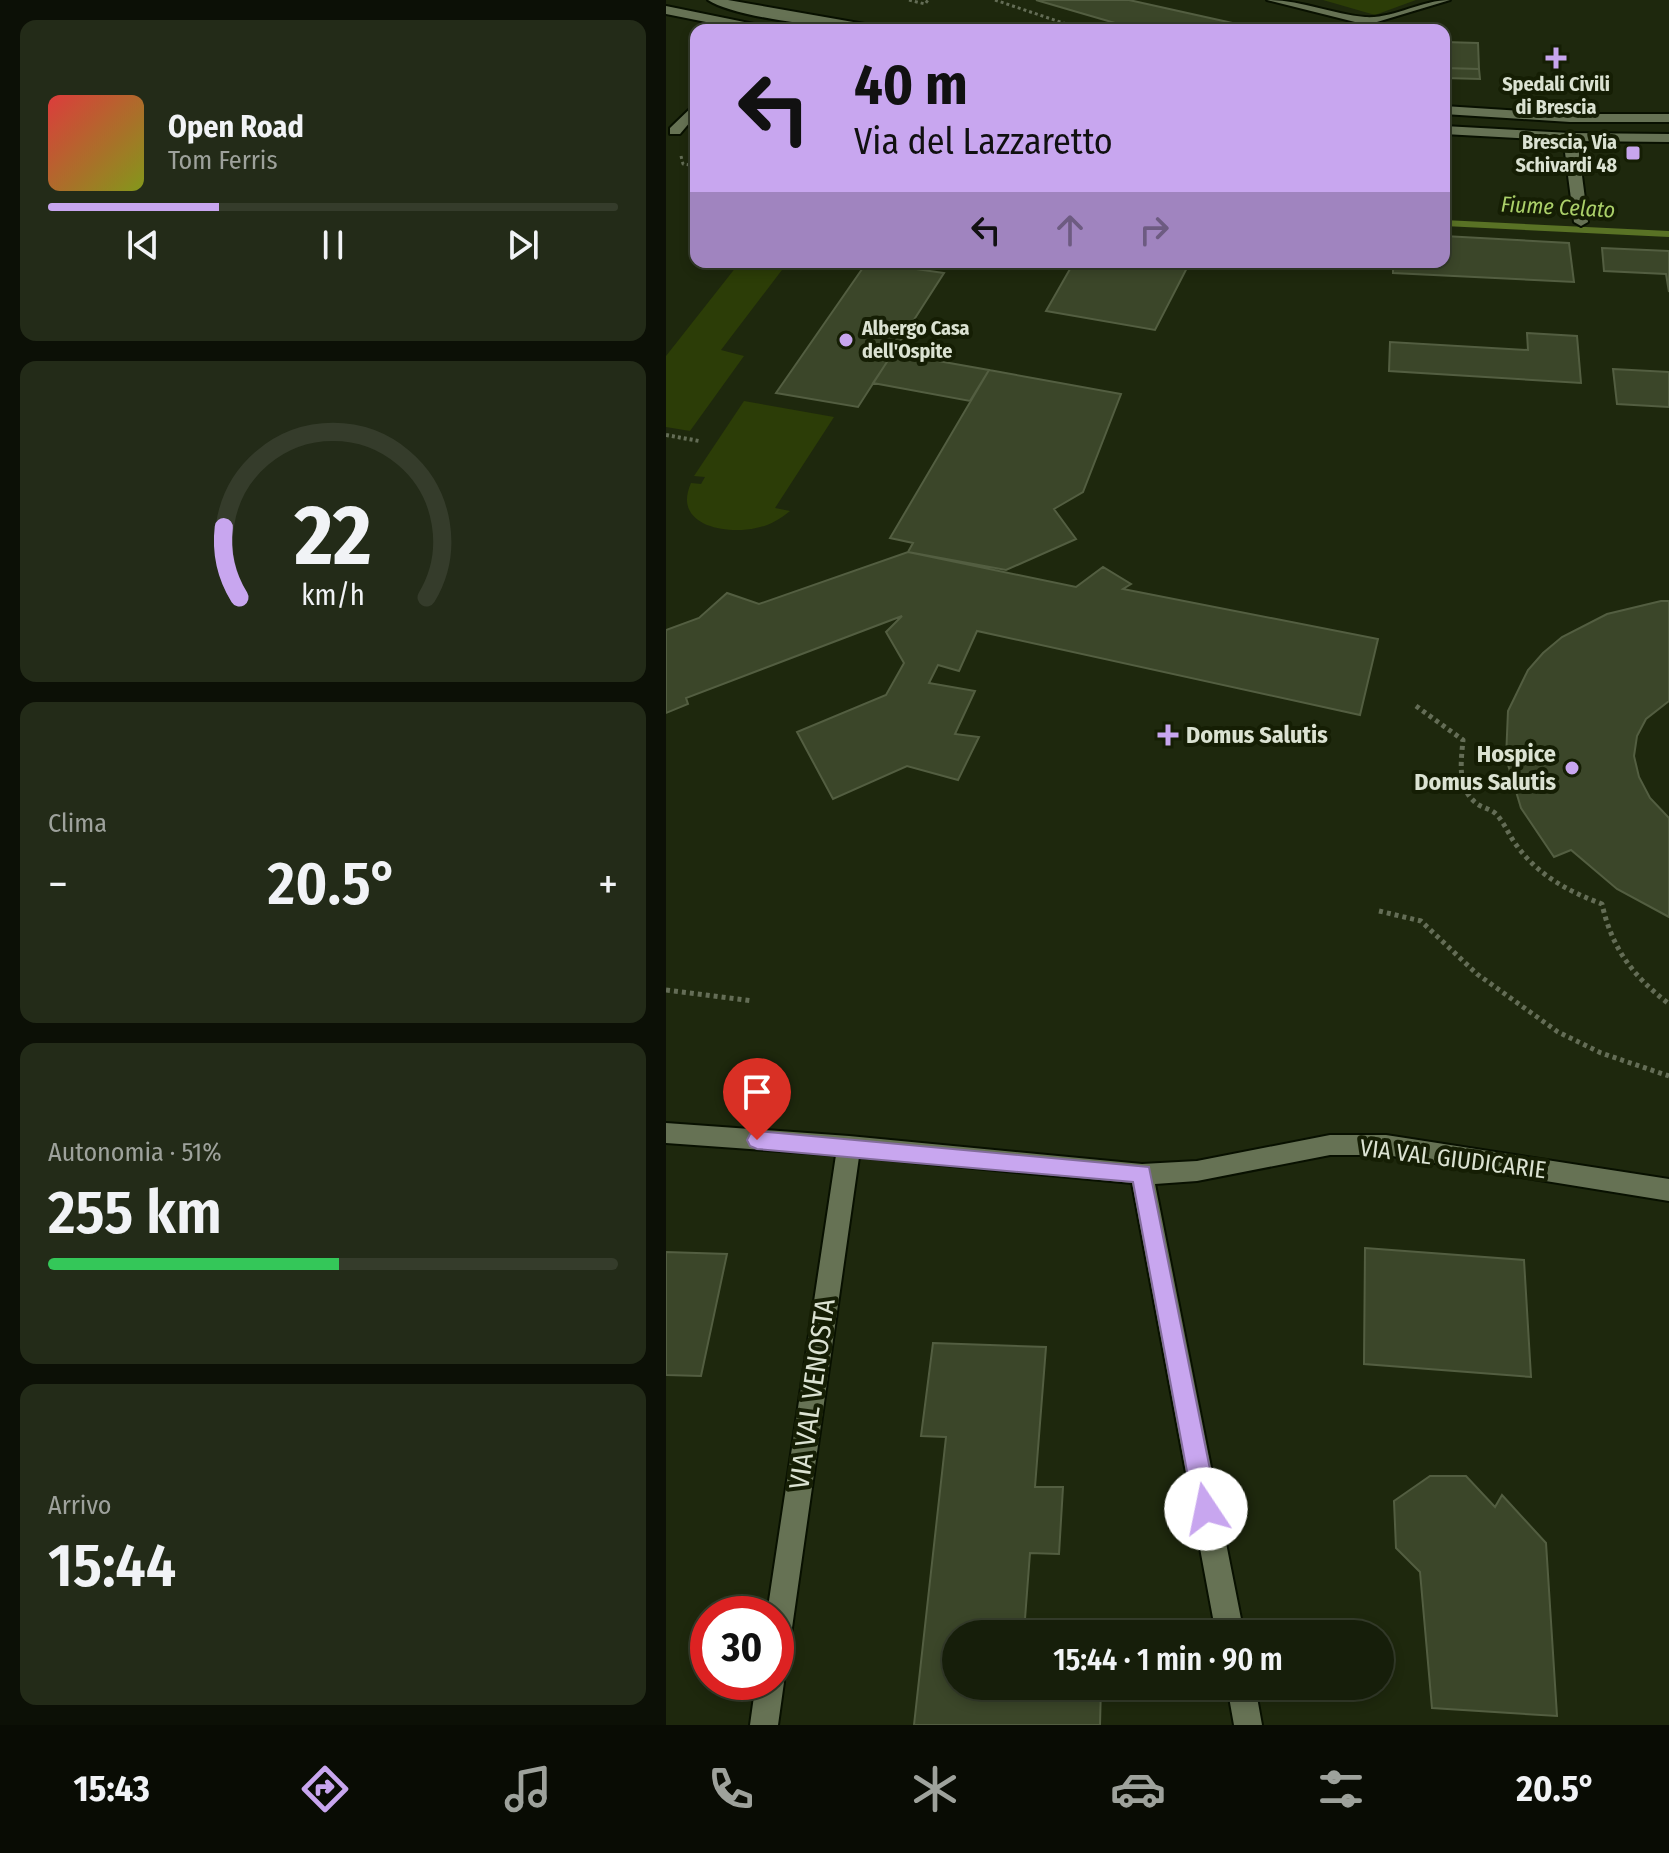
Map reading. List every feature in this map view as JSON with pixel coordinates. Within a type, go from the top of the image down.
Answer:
[{"type":"street","points":[[714,0],[839,24]]},
{"type":"street","points":[[1273,0],[1367,21],[1444,0]]},
{"type":"street","points":[[666,10],[735,24]]},
{"type":"street","points":[[1450,110],[1570,118],[1669,118]]},
{"type":"street","points":[[675,131],[690,114]]},
{"type":"street","points":[[1450,130],[1570,137],[1669,138]]},
{"type":"street","points":[[1570,137],[1581,222]]},
{"type":"street","name":"VIA VAL GIUDICARIE","points":[[666,1133],[849,1146],[1142,1174],[1197,1171],[1330,1145],[1386,1145],[1669,1190]]},
{"type":"street","name":"VIA VAL VENOSTA","points":[[783,1596],[849,1146]]},
{"type":"street","points":[[1142,1174],[1227,1620]]},
{"type":"street","points":[[764,1725],[767,1700]]},
{"type":"street","points":[[1244,1700],[1248,1725]]},
{"type":"path","points":[[909,0],[925,4],[928,0]]},
{"type":"path","points":[[995,0],[1066,24]]},
{"type":"path","points":[[666,435],[699,441]]},
{"type":"path","points":[[1416,706],[1463,740],[1459,777],[1468,794],[1481,808],[1496,813],[1518,851],[1540,874],[1563,891],[1602,904],[1607,932],[1621,960],[1642,984],[1669,1004]]},
{"type":"path","points":[[1379,911],[1421,921],[1477,974],[1558,1032],[1601,1053],[1669,1076]]},
{"type":"path","points":[[666,990],[753,1001]]},
{"type":"green space","points":[[1323,0],[1416,0],[1375,15]]},
{"type":"green space","points":[[735,268],[783,268],[721,350],[744,356],[690,431],[666,427],[666,356]]},
{"type":"green space","points":[[744,401],[834,417],[775,508],[790,511],[761,527],[744,530],[717,528],[695,518],[689,509],[687,497],[691,483],[701,484],[705,477],[694,476]]},
{"type":"building","points":[[1036,0],[1129,0],[1237,24],[1118,24]]},
{"type":"building","points":[[1450,42],[1478,43],[1479,69],[1450,68]]},
{"type":"building","points":[[1450,68],[1479,69],[1480,79],[1450,78]]},
{"type":"building","points":[[1450,236],[1569,243],[1574,282],[1393,273],[1393,268],[1450,268]]},
{"type":"building","points":[[1602,248],[1669,251],[1669,292],[1666,274],[1604,271]]},
{"type":"building","points":[[863,268],[909,268],[944,273],[858,407],[776,393]]},
{"type":"building","points":[[1071,268],[1187,268],[1155,330],[1046,311]]},
{"type":"building","points":[[1527,333],[1577,336],[1581,383],[1389,371],[1390,342],[1528,350]]},
{"type":"building","points":[[893,353],[989,370],[970,401],[873,383]]},
{"type":"building","points":[[1613,369],[1669,372],[1669,407],[1617,404]]},
{"type":"building","points":[[989,370],[1121,394],[1083,492],[1054,509],[1076,539],[1006,570],[908,552],[913,543],[890,538]]},
{"type":"building","points":[[908,552],[1076,587],[1103,567],[1131,584],[1123,589],[1378,639],[1360,715],[977,631],[959,671],[938,665],[929,683],[975,691],[955,734],[979,737],[958,780],[907,766],[833,799],[797,732],[886,695],[904,663],[886,632],[902,616],[686,698],[688,704],[666,713],[666,630],[699,618],[727,593],[759,604]]},
{"type":"building","name":"Hospice Domus Salutis","points":[[1669,601],[1669,701],[1646,719],[1637,736],[1634,756],[1639,777],[1650,798],[1669,818],[1669,917],[1617,889],[1571,850],[1554,857],[1521,808],[1506,758],[1508,711],[1528,670],[1543,653],[1562,637],[1607,614]]},
{"type":"building","points":[[1365,1248],[1524,1260],[1531,1377],[1364,1364]]},
{"type":"building","points":[[666,1252],[727,1254],[701,1376],[666,1375]]},
{"type":"building","points":[[933,1343],[1046,1347],[1035,1487],[1063,1487],[1059,1554],[1030,1553],[1025,1620],[942,1620],[942,1700],[1101,1700],[1100,1725],[914,1725],[946,1437],[921,1436]]},
{"type":"building","points":[[1430,1476],[1466,1476],[1495,1507],[1502,1495],[1546,1543],[1557,1716],[1432,1708],[1420,1572],[1396,1548],[1394,1501]]},
{"type":"waterway","name":"Fiume Celato","points":[[1450,223],[1669,234]]},
{"type":"place","name":"Spedali Civili di Brescia","points":[[1556,58]]},
{"type":"place","name":"Brescia, Via Schivardi 48","points":[[1633,153]]},
{"type":"place","name":"Albergo Casa dell'Ospite","points":[[846,340]]},
{"type":"place","name":"Domus Salutis","points":[[1168,735]]},
{"type":"place","name":"Hospice Domus Salutis","points":[[1572,768]]},
{"type":"route","points":[[757,1140],[1142,1174],[1206,1509]]}]
